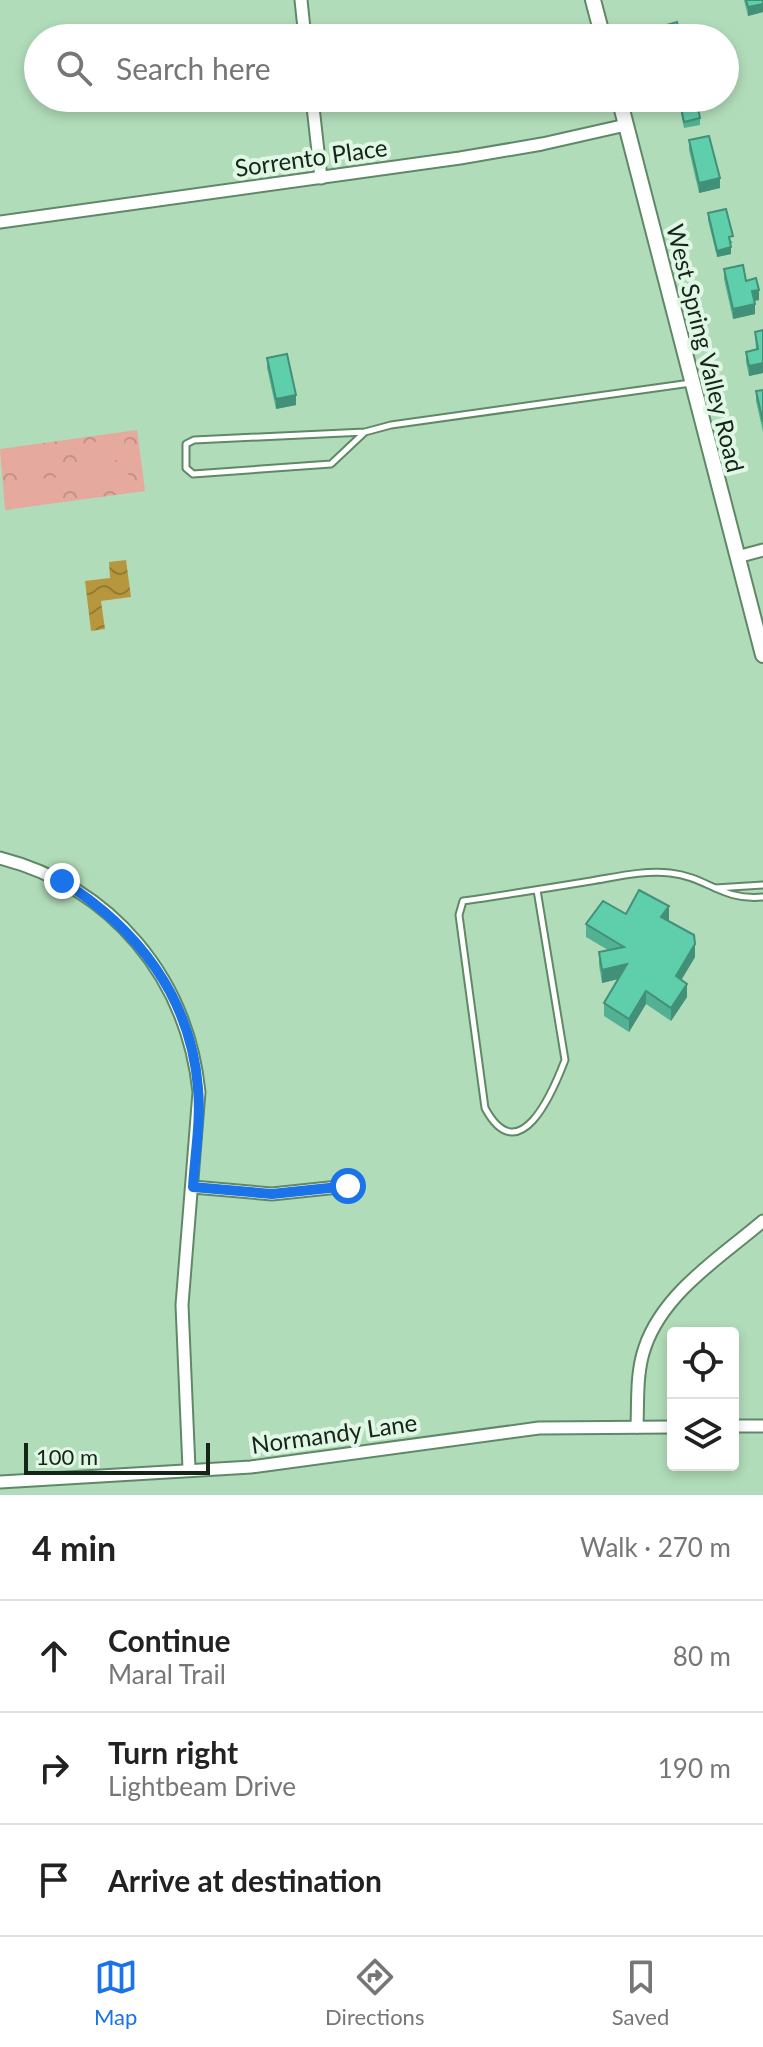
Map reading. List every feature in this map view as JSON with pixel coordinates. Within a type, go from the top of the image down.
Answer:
[{"type":"street","points":[[301,0],[304,24]]},
{"type":"street","points":[[593,0],[599,24]]},
{"type":"street","points":[[314,112],[321,178]]},
{"type":"street","name":"West Spring Valley Road","points":[[623,112],[763,655]]},
{"type":"street","name":"Sorrento Place","points":[[0,222],[529,147],[626,125]]},
{"type":"street","points":[[737,557],[763,550]]},
{"type":"street","points":[[0,858],[62,881],[106,912],[141,946],[175,998],[191,1045],[198,1080],[199,1117],[182,1305],[189,1469]]},
{"type":"street","points":[[193,1187],[272,1194],[348,1186]]},
{"type":"street","points":[[637,1427],[641,1362],[654,1327],[681,1291],[763,1221]]},
{"type":"street","points":[[739,1426],[763,1426]]},
{"type":"street","name":"Normandy Lane","points":[[0,1482],[266,1465],[539,1428],[667,1427]]},
{"type":"lane","points":[[365,432],[331,464],[193,474],[186,468],[186,444],[194,440],[365,432],[391,425],[692,383]]},
{"type":"lane","points":[[537,890],[565,1060],[555,1087],[530,1125],[518,1132],[503,1131],[494,1124],[485,1108],[459,915],[463,901],[648,872],[688,877],[743,899],[763,897]]},
{"type":"lane","points":[[714,888],[763,885]]},
{"type":"green space","points":[[137,430],[145,491],[5,510],[0,449]]},
{"type":"green space","points":[[124,438],[126,459],[82,465],[79,444]]},
{"type":"green space","points":[[55,446],[57,467],[14,472],[11,452]]},
{"type":"green space","points":[[127,466],[130,486],[85,492],[82,471]]},
{"type":"green space","points":[[59,477],[62,497],[17,503],[14,482]]},
{"type":"water","points":[[126,560],[131,597],[101,601],[105,629],[91,631],[85,581],[110,578],[109,562]]},
{"type":"building","points":[[746,0],[763,0],[763,4],[748,7]]},
{"type":"building","points":[[682,112],[699,112],[700,118],[684,122]]},
{"type":"building","points":[[709,136],[720,178],[699,183],[689,140]]},
{"type":"building","points":[[726,209],[733,236],[729,237],[731,247],[717,251],[708,213]]},
{"type":"building","points":[[743,265],[746,281],[756,278],[759,290],[752,291],[755,304],[733,309],[724,269]]},
{"type":"building","points":[[763,330],[763,363],[749,366],[746,352],[758,349],[755,332]]},
{"type":"building","points":[[287,354],[296,395],[276,399],[267,358]]},
{"type":"building","points":[[763,390],[763,422],[756,391]]},
{"type":"building","points":[[639,890],[669,906],[661,917],[694,935],[695,944],[676,976],[687,984],[671,1008],[646,991],[629,1019],[604,1003],[627,964],[602,970],[599,952],[624,947],[586,924],[603,901],[626,914]]},
{"type":"route","points":[[62,881],[85,895],[126,930],[141,946],[175,998],[191,1045],[199,1092],[193,1187],[293,1194],[348,1186]]}]
